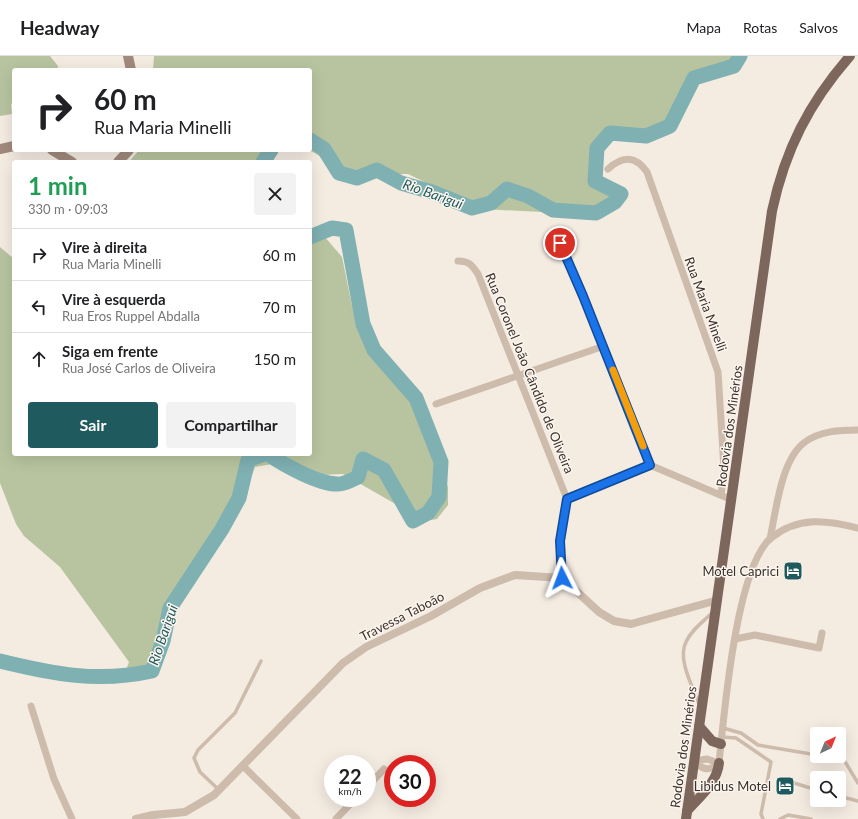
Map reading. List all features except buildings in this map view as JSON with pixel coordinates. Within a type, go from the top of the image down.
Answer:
[{"type":"main road","points":[[128,56],[131,68]]},
{"type":"main road","name":"Rodovia dos Minérios","points":[[687,815],[701,711],[718,604],[772,211],[777,186],[785,160],[809,110],[823,89],[850,56]]},
{"type":"main road","points":[[0,149],[12,146]]},
{"type":"main road","points":[[55,152],[67,160]]},
{"type":"main road","points":[[120,160],[127,152]]},
{"type":"main road","points":[[699,726],[712,742],[722,741]]},
{"type":"main road","points":[[687,815],[713,781],[718,772],[719,763]]},
{"type":"street","name":"Rua Maria Minelli","points":[[608,170],[615,163],[632,159],[640,163],[646,172],[718,372],[720,384],[724,469],[721,495]]},
{"type":"street","points":[[560,243],[604,346],[650,465]]},
{"type":"street","name":"Rua Coronel João Cândido de Oliveira","points":[[458,261],[466,261],[472,264],[478,274],[567,499]]},
{"type":"street","points":[[436,404],[604,346]]},
{"type":"street","points":[[770,539],[782,484],[791,459],[797,450],[804,442],[825,433],[858,430]]},
{"type":"street","points":[[718,604],[631,624],[614,621],[598,612],[562,578],[560,541],[567,499],[650,465],[732,500]]},
{"type":"street","points":[[694,761],[701,769],[708,770],[719,763],[735,639],[752,568],[757,556],[770,539],[789,527],[809,521],[830,522],[858,528]]},
{"type":"street","name":"Travessa Taboão","points":[[136,819],[153,814],[185,812],[214,795],[343,663],[366,647],[431,616],[480,588],[515,575],[562,578]]},
{"type":"street","points":[[735,639],[755,635],[819,648],[822,633]]},
{"type":"street","points":[[32,706],[54,779],[72,819]]},
{"type":"street","points":[[694,761],[707,759],[719,763]]},
{"type":"street","points":[[243,766],[297,819]]},
{"type":"street","points":[[376,777],[384,769]]},
{"type":"street","points":[[336,819],[347,807]]},
{"type":"lane","points":[[701,711],[685,664],[684,654],[686,642],[718,604]]},
{"type":"lane","points":[[219,790],[200,772],[194,758],[198,750],[235,713],[261,661]]},
{"type":"lane","points":[[723,728],[741,733],[758,745],[810,754]]},
{"type":"lane","points":[[722,741],[736,738],[771,762],[761,814],[763,819]]},
{"type":"lane","points":[[846,763],[858,783]]},
{"type":"lane","points":[[794,783],[810,788]]},
{"type":"lane","points":[[846,798],[858,801]]},
{"type":"lane","points":[[780,819],[788,814],[810,819]]},
{"type":"green space","points":[[0,56],[50,56],[58,68],[12,68],[12,114],[0,116]]},
{"type":"green space","points":[[154,56],[743,56],[693,84],[671,124],[656,138],[620,134],[600,152],[594,167],[611,186],[614,195],[601,206],[581,214],[481,209],[408,174],[352,174],[312,152],[312,68],[153,68]]},
{"type":"green space","points":[[137,152],[278,152],[273,160],[131,160]]},
{"type":"green space","points":[[312,228],[319,230],[342,257],[352,306],[375,356],[429,423],[436,459],[448,487],[448,505],[437,519],[419,522],[399,506],[343,474],[297,476],[272,464],[255,467],[232,525],[180,601],[156,662],[135,680],[122,681],[129,662],[60,567],[24,536],[16,524],[0,483],[0,247],[12,257],[12,456],[312,456]]},
{"type":"waterway","name":"Rio Barigui","points":[[312,141],[324,149],[339,173],[357,178],[377,170],[401,183],[432,192],[472,208],[491,203],[507,189],[528,196],[553,210],[596,213],[615,202],[621,194],[595,181],[597,148],[610,133],[646,136],[670,126],[694,78],[734,66],[740,56]]},
{"type":"waterway","name":"Rio Barigui","points":[[264,160],[270,152]]},
{"type":"waterway","name":"Rio Barigui","points":[[271,456],[292,468],[320,481],[337,484],[345,483],[358,477],[363,459],[384,470],[413,521],[428,513],[439,497],[441,462],[416,398],[374,350],[363,324],[346,230],[332,228],[312,236]]},
{"type":"waterway","name":"Rio Barigui","points":[[0,661],[39,670],[94,677],[132,675],[152,671],[163,641],[170,608],[222,529],[239,498],[248,460],[259,456]]},
{"type":"slow traffic","points":[[613,370],[643,446]]},
{"type":"place","name":"Motel Caprici","points":[[793,571]]},
{"type":"place","name":"Libidus Motel","points":[[785,786]]},
{"type":"route","points":[[560,243],[583,296],[650,465],[619,479],[567,499],[560,541],[562,578]]}]
